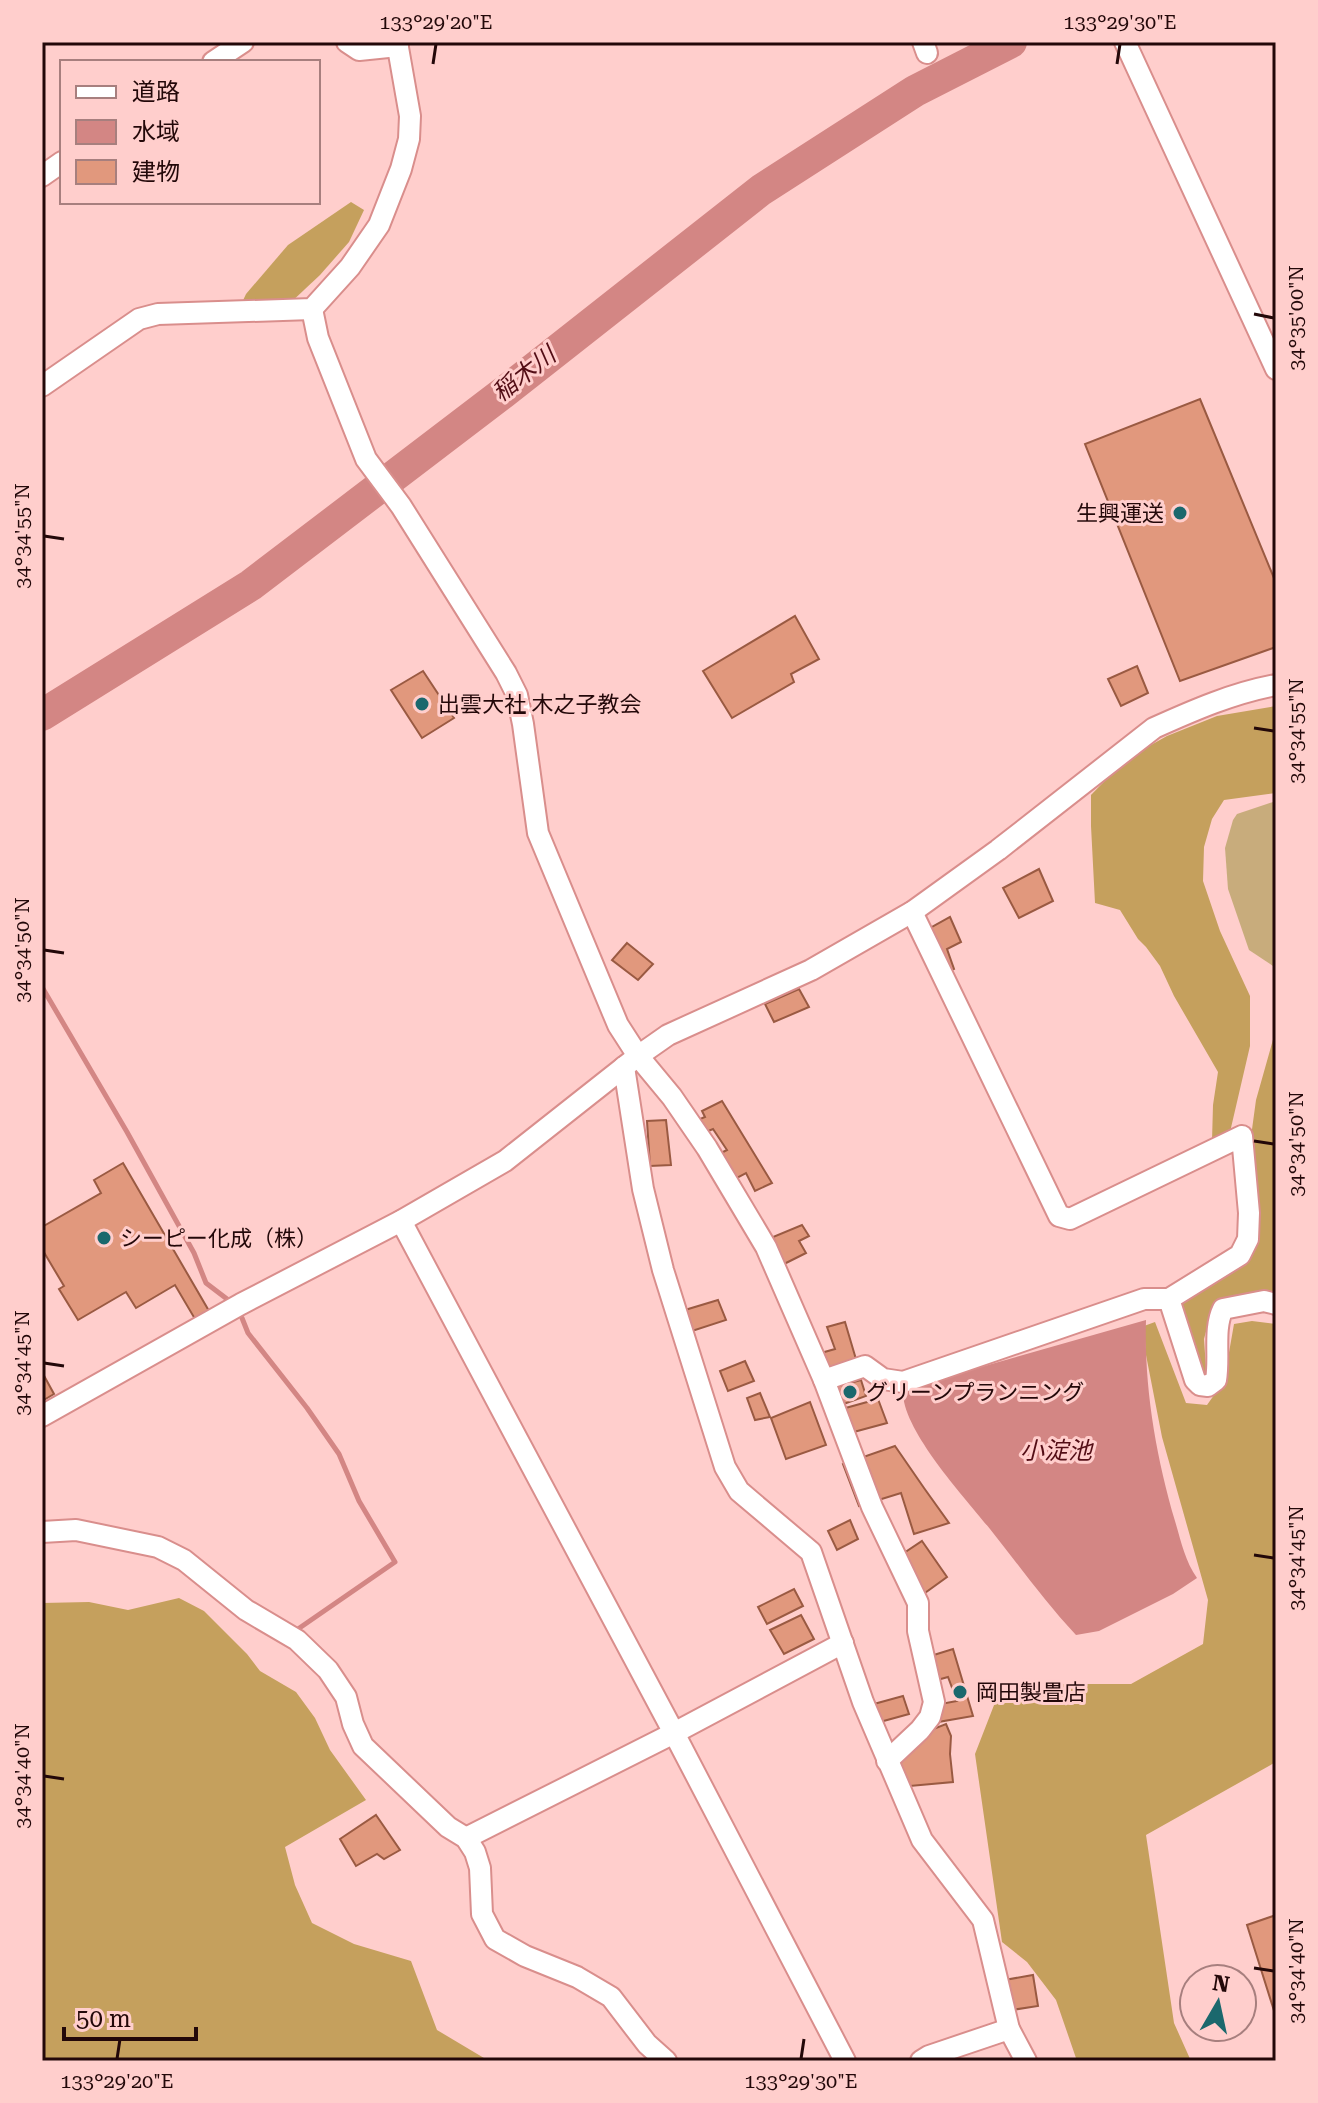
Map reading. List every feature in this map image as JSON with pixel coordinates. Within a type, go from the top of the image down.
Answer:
[{"type":"street","points":[[216,60],[243,42]]},
{"type":"street","points":[[42,386],[139,319],[158,314],[312,309],[350,267],[379,225],[401,169],[409,139],[410,116],[398,44],[359,50],[347,42]]},
{"type":"street","points":[[1125,42],[1276,369]]},
{"type":"street","points":[[42,176],[60,163]]},
{"type":"street","points":[[312,309],[318,338],[366,459],[401,506],[517,695],[538,833],[631,1062],[643,1189],[663,1270],[725,1467],[739,1491],[811,1552],[863,1702],[922,1840],[983,1920],[1009,2029],[1026,2061]]},
{"type":"street","points":[[42,1416],[505,1161],[668,1035],[811,970],[912,912],[998,850],[1154,728],[1246,691],[1276,685]]},
{"type":"street","points":[[824,1380],[865,1366],[883,1379],[903,1382],[1144,1299],[1169,1299],[1240,1255],[1248,1239],[1249,1213],[1242,1136],[1070,1219],[1059,1216],[912,912]]},
{"type":"street","points":[[631,1062],[672,1097],[707,1148],[766,1247],[824,1380],[872,1507],[918,1603],[918,1631],[934,1702],[930,1717],[920,1730],[887,1761]]},
{"type":"street","points":[[401,1221],[845,2061]]},
{"type":"street","points":[[1169,1299],[1195,1380],[1200,1385],[1208,1386],[1216,1380],[1219,1317],[1223,1309],[1264,1301],[1276,1304]]},
{"type":"street","points":[[42,1532],[76,1530],[158,1547],[184,1560],[246,1610],[297,1640],[328,1670],[346,1697],[363,1746],[448,1827],[466,1838],[480,1868],[482,1914],[495,1939],[525,1956],[577,1977],[611,1997],[647,2044],[666,2061]]},
{"type":"street","points":[[466,1838],[843,1643]]},
{"type":"street","points":[[921,2061],[1009,2029]]},
{"type":"shaded area","points":[[351,202],[364,210],[349,242],[320,275],[288,305],[240,307],[246,294],[288,245]]},
{"type":"shaded area","points":[[1276,706],[1276,793],[1224,800],[1212,819],[1204,847],[1203,881],[1220,931],[1250,996],[1250,1046],[1227,1145],[1212,1141],[1218,1072],[1160,966],[1120,910],[1095,903],[1091,795],[1126,759],[1167,736],[1217,716]]},
{"type":"shaded area","points":[[1276,801],[1276,968],[1249,950],[1228,889],[1225,848],[1237,814]]},
{"type":"shaded area","points":[[1276,1029],[1276,1295],[1249,1292],[1213,1305],[1204,1339],[1205,1375],[1199,1372],[1180,1305],[1249,1256],[1250,1144],[1256,1100]]},
{"type":"shaded area","points":[[1252,1321],[1276,1324],[1276,1762],[1146,1835],[1174,2023],[1178,2043],[1183,2043],[1191,2061],[1077,2061],[1056,2000],[1027,1962],[1002,1942],[975,1754],[996,1700],[1062,1684],[1131,1684],[1203,1644],[1208,1600],[1162,1437],[1146,1355],[1144,1326],[1155,1322],[1186,1403],[1207,1405],[1224,1381],[1234,1324]]},
{"type":"shaded area","points":[[179,1598],[204,1611],[260,1671],[296,1692],[315,1718],[330,1750],[366,1800],[285,1847],[295,1885],[312,1923],[354,1944],[411,1961],[437,2030],[489,2061],[42,2061],[42,1603],[89,1602],[128,1610]]},
{"type":"water","name":"小淀池","points":[[1146,1320],[1149,1396],[1157,1447],[1181,1543],[1197,1578],[1173,1594],[1099,1631],[1076,1635],[938,1465],[914,1428],[903,1395],[914,1386]]},
{"type":"building","name":"生興運送","points":[[1200,399],[1276,583],[1276,647],[1180,681],[1085,444]]},
{"type":"building","points":[[795,616],[819,659],[791,674],[794,682],[732,718],[703,671]]},
{"type":"building","points":[[1137,666],[1148,693],[1121,706],[1108,679]]},
{"type":"building","name":"出雲大社 木之子教会","points":[[423,671],[454,718],[422,738],[391,690]]},
{"type":"building","points":[[1039,869],[1053,901],[1019,918],[1003,888]]},
{"type":"building","points":[[950,917],[961,942],[947,949],[954,969],[941,974],[923,932]]},
{"type":"building","points":[[627,943],[653,964],[638,980],[612,960]]},
{"type":"building","points":[[799,989],[809,1007],[774,1022],[765,1004]]},
{"type":"building","points":[[722,1101],[772,1183],[755,1191],[746,1173],[735,1179],[721,1153],[727,1150],[713,1129],[706,1132],[700,1119],[705,1117],[702,1111]]},
{"type":"building","points":[[666,1120],[671,1165],[650,1166],[647,1121]]},
{"type":"building","name":"シーピー化成（株）","points":[[123,1163],[209,1311],[195,1319],[175,1285],[136,1308],[126,1292],[78,1320],[59,1289],[64,1286],[42,1249],[42,1227],[101,1193],[94,1180]]},
{"type":"building","points":[[802,1225],[809,1236],[799,1241],[806,1253],[784,1264],[773,1237]]},
{"type":"building","points":[[718,1300],[726,1320],[692,1331],[685,1310]]},
{"type":"building","points":[[845,1322],[858,1366],[830,1373],[821,1353],[835,1349],[827,1327]]},
{"type":"building","points":[[745,1361],[754,1381],[728,1391],[720,1371]]},
{"type":"building","points":[[42,1372],[54,1394],[42,1401]]},
{"type":"building","name":"グリーンプランニング","points":[[861,1380],[866,1396],[841,1405],[835,1387]]},
{"type":"building","points":[[760,1393],[770,1417],[755,1420],[747,1398]]},
{"type":"building","points":[[878,1399],[887,1423],[850,1433],[842,1409]]},
{"type":"building","points":[[810,1402],[826,1445],[786,1459],[771,1418]]},
{"type":"building","points":[[895,1446],[949,1523],[914,1534],[901,1493],[859,1506],[843,1464]]},
{"type":"building","points":[[850,1520],[858,1539],[837,1550],[828,1531]]},
{"type":"building","points":[[922,1541],[947,1577],[911,1603],[889,1563]]},
{"type":"building","points":[[794,1589],[803,1606],[767,1624],[758,1607]]},
{"type":"building","points":[[801,1615],[814,1639],[784,1654],[770,1630]]},
{"type":"building","name":"岡田製畳店","points":[[953,1649],[973,1716],[938,1722],[935,1705],[957,1701],[948,1677],[930,1682],[921,1659]]},
{"type":"building","points":[[903,1696],[909,1714],[869,1725],[863,1707]]},
{"type":"building","points":[[946,1724],[951,1736],[953,1782],[899,1787],[893,1759],[923,1733]]},
{"type":"building","points":[[376,1815],[400,1850],[384,1859],[377,1854],[356,1866],[340,1839]]},
{"type":"building","points":[[1276,1915],[1276,2017],[1247,1925]]},
{"type":"building","points":[[1033,1975],[1038,2006],[999,2012],[993,1982]]},
{"type":"waterway","name":"稲木川","points":[[42,715],[251,585],[503,393],[761,190],[915,91],[1011,42]]},
{"type":"waterway","points":[[42,987],[127,1132],[194,1253],[206,1283],[227,1299]]},
{"type":"waterway","points":[[242,1318],[248,1333],[339,1454],[359,1501],[395,1562],[298,1629]]},
{"type":"place","name":"生興運送","points":[[1180,513]]},
{"type":"place","name":"出雲大社 木之子教会","points":[[422,704]]},
{"type":"place","name":"シーピー化成（株）","points":[[104,1238]]},
{"type":"place","name":"グリーンプランニング","points":[[850,1392]]},
{"type":"place","name":"岡田製畳店","points":[[960,1692]]}]
